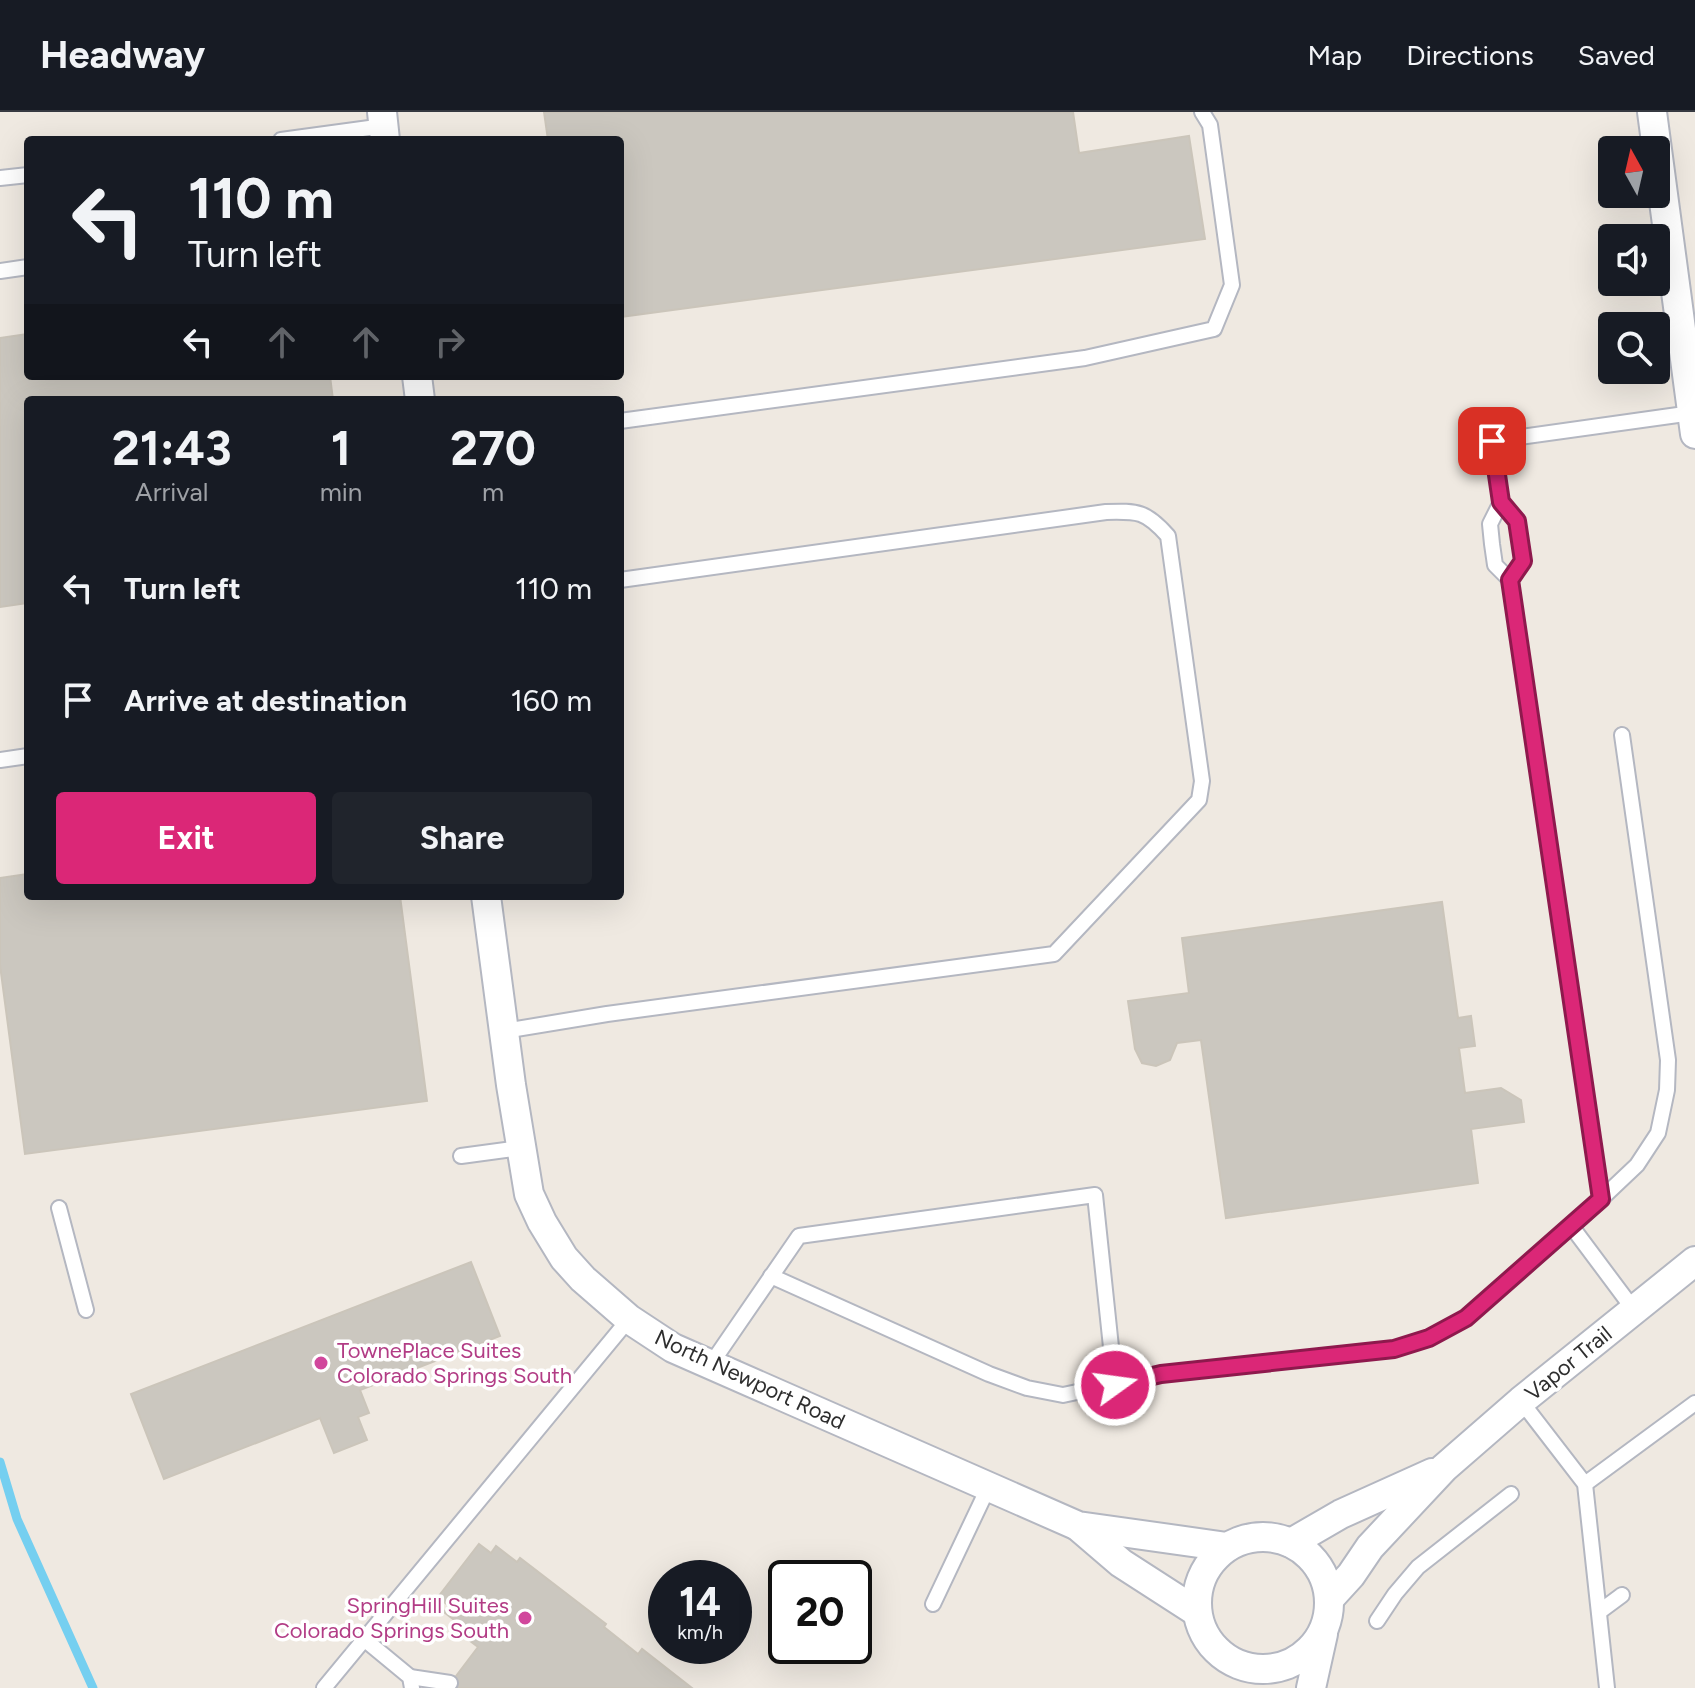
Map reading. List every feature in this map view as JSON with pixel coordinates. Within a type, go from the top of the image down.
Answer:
[{"type":"street","points":[[1652,112],[1692,385],[1694,424]]},
{"type":"street","name":"North Newport Road","points":[[487,900],[529,1194],[564,1258],[629,1319],[673,1348],[1078,1526],[1227,1547]]},
{"type":"street","name":"Vapor Trail","points":[[1330,1598],[1370,1547],[1444,1468],[1521,1401],[1695,1261]]},
{"type":"street","name":"Vapor Trail","points":[[1291,1543],[1341,1514],[1444,1468]]},
{"type":"street","name":"North Newport Road","points":[[1078,1526],[1121,1563],[1197,1612]]},
{"type":"street","points":[[1237,1688],[1204,1634],[1197,1612],[1199,1584],[1210,1563],[1227,1547],[1248,1538],[1269,1537],[1291,1543],[1310,1556],[1324,1575],[1330,1598],[1311,1688]]},
{"type":"street","points":[[1218,1653],[1237,1665],[1269,1670],[1291,1664],[1310,1651],[1324,1631]]},
{"type":"lane","points":[[624,420],[1085,358],[1214,329],[1232,285],[1210,125],[1202,112]]},
{"type":"lane","points":[[322,136],[384,126]]},
{"type":"lane","points":[[0,178],[24,175]]},
{"type":"lane","points":[[0,271],[24,268]]},
{"type":"lane","points":[[1510,580],[1523,561],[1517,521],[1501,502],[1492,441],[1694,424]]},
{"type":"lane","points":[[1501,502],[1490,524],[1495,565],[1510,580],[1601,1199]]},
{"type":"lane","points":[[504,1031],[622,1012],[1054,954],[1199,800],[1202,781],[1168,536],[1153,519],[1135,511],[1106,512],[624,579]]},
{"type":"lane","points":[[771,1276],[989,1374],[1027,1388],[1063,1395],[1161,1374],[1394,1349],[1429,1338],[1466,1318],[1572,1227],[1637,1165],[1658,1133],[1667,1090],[1668,1060],[1622,735]]},
{"type":"lane","points":[[0,760],[24,757]]},
{"type":"lane","points":[[461,1156],[520,1148]]},
{"type":"lane","points":[[711,1364],[799,1236],[1095,1195],[1115,1385]]},
{"type":"lane","points":[[59,1208],[86,1310]]},
{"type":"lane","points":[[1572,1227],[1634,1310]]},
{"type":"lane","points":[[324,1688],[629,1319]]},
{"type":"lane","points":[[1521,1401],[1585,1484],[1607,1688]]},
{"type":"lane","points":[[1585,1484],[1695,1403]]},
{"type":"lane","points":[[933,1604],[988,1488]]},
{"type":"lane","points":[[1377,1621],[1418,1567],[1511,1494]]},
{"type":"lane","points":[[1599,1612],[1622,1595]]},
{"type":"lane","points":[[364,1639],[411,1683],[450,1683]]},
{"type":"building","points":[[544,112],[1073,112],[1079,153],[1189,136],[1205,239],[624,316],[624,136],[547,136]]},
{"type":"building","points":[[24,335],[24,380],[330,380],[332,396],[24,396],[24,604],[0,607],[0,338]]},
{"type":"building","points":[[24,875],[24,900],[401,900],[427,1101],[25,1154],[0,965],[0,878]]},
{"type":"building","points":[[1442,902],[1458,1018],[1471,1016],[1475,1046],[1459,1048],[1465,1093],[1501,1088],[1521,1100],[1524,1122],[1471,1129],[1478,1183],[1226,1218],[1201,1040],[1177,1043],[1170,1060],[1156,1066],[1142,1063],[1135,1049],[1128,1001],[1189,993],[1182,938]]},
{"type":"building","name":"TownePlace Suites Colorado Springs South","points":[[471,1262],[500,1336],[360,1390],[369,1413],[358,1417],[367,1440],[334,1453],[320,1418],[164,1479],[131,1394]]},
{"type":"building","name":"SpringHill Suites Colorado Springs South","points":[[479,1544],[491,1553],[496,1546],[517,1562],[520,1558],[606,1624],[604,1627],[638,1654],[642,1649],[648,1654],[648,1664],[661,1664],[692,1688],[447,1688],[478,1647],[462,1635],[467,1630],[444,1612],[449,1606],[438,1597]]},
{"type":"waterway","points":[[0,1462],[17,1519],[93,1688]]},
{"type":"place","name":"TownePlace Suites Colorado Springs South","points":[[321,1363]]},
{"type":"place","name":"SpringHill Suites Colorado Springs South","points":[[525,1618]]},
{"type":"route","points":[[1115,1385],[1161,1374],[1394,1349],[1429,1338],[1466,1318],[1601,1199],[1510,580],[1523,561],[1517,521],[1501,502],[1492,441]]}]
